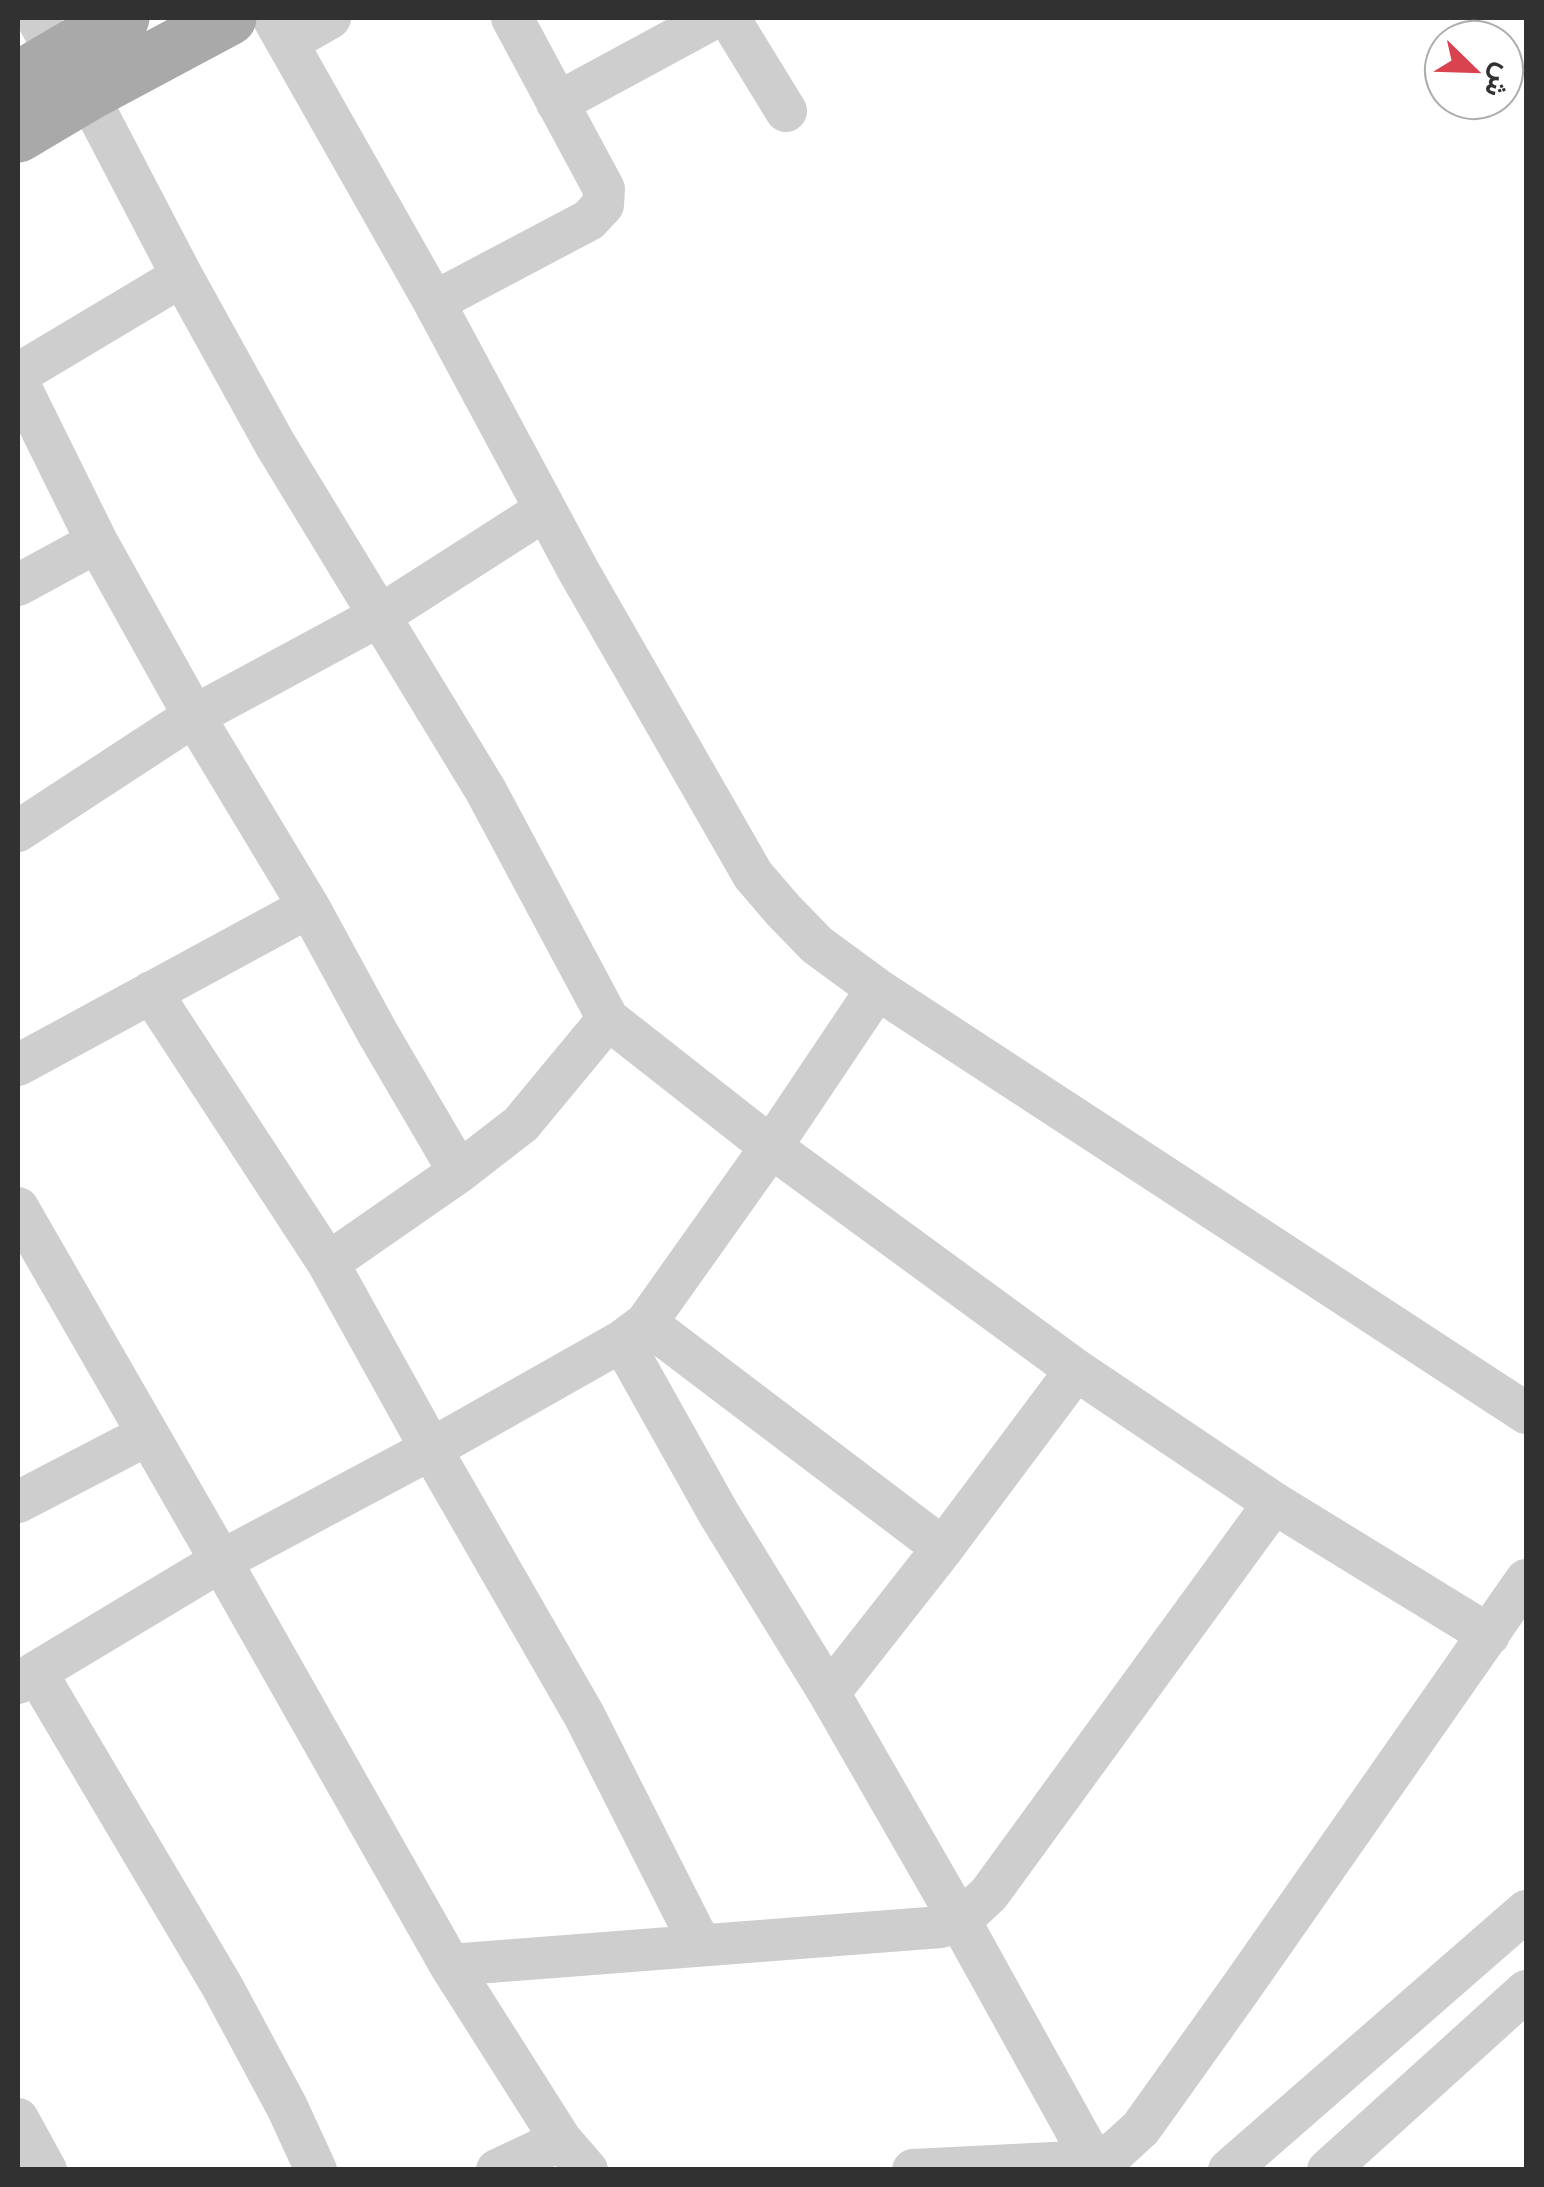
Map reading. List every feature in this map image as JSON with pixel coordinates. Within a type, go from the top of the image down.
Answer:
[{"type":"main road","points":[[18,136],[50,62],[122,18]]},
{"type":"main road","points":[[50,62],[229,18]]},
{"type":"street","points":[[330,18],[280,30],[753,876],[817,945],[877,989],[1526,1413]]},
{"type":"street","points":[[434,302],[589,220],[603,205],[604,188],[512,18]]},
{"type":"street","points":[[557,103],[714,18]]},
{"type":"street","points":[[729,18],[786,111]]},
{"type":"street","points":[[50,62],[182,276],[275,444],[486,791],[608,1019],[771,1148],[1076,1370],[1274,1502],[1489,1635]]},
{"type":"street","points":[[182,276],[18,378],[97,542],[459,1172]]},
{"type":"street","points":[[18,832],[194,716],[381,615],[545,510]]},
{"type":"street","points":[[18,586],[97,542]]},
{"type":"street","points":[[18,1065],[309,908]]},
{"type":"street","points":[[316,2170],[222,1986],[27,1678],[221,1561],[431,1449],[634,1332],[771,1148],[877,989]]},
{"type":"street","points":[[151,992],[328,1263],[584,1715],[700,1944]]},
{"type":"street","points":[[328,1263],[521,1124],[608,1019]]},
{"type":"street","points":[[18,1208],[450,1966],[574,2155],[497,2170]]},
{"type":"street","points":[[634,1332],[942,1548]]},
{"type":"street","points":[[634,1332],[719,1514],[829,1693],[1093,2161]]},
{"type":"street","points":[[829,1693],[1076,1370]]},
{"type":"street","points":[[18,1502],[147,1435]]},
{"type":"street","points":[[450,1966],[941,1927],[960,1921],[989,1894],[1274,1502]]},
{"type":"street","points":[[913,2170],[1093,2161],[1116,2151],[1140,2128],[1526,1580]]},
{"type":"street","points":[[1229,2170],[1526,1911]]},
{"type":"street","points":[[1328,2170],[1526,1991]]},
{"type":"street","points":[[18,2119],[46,2170]]}]
